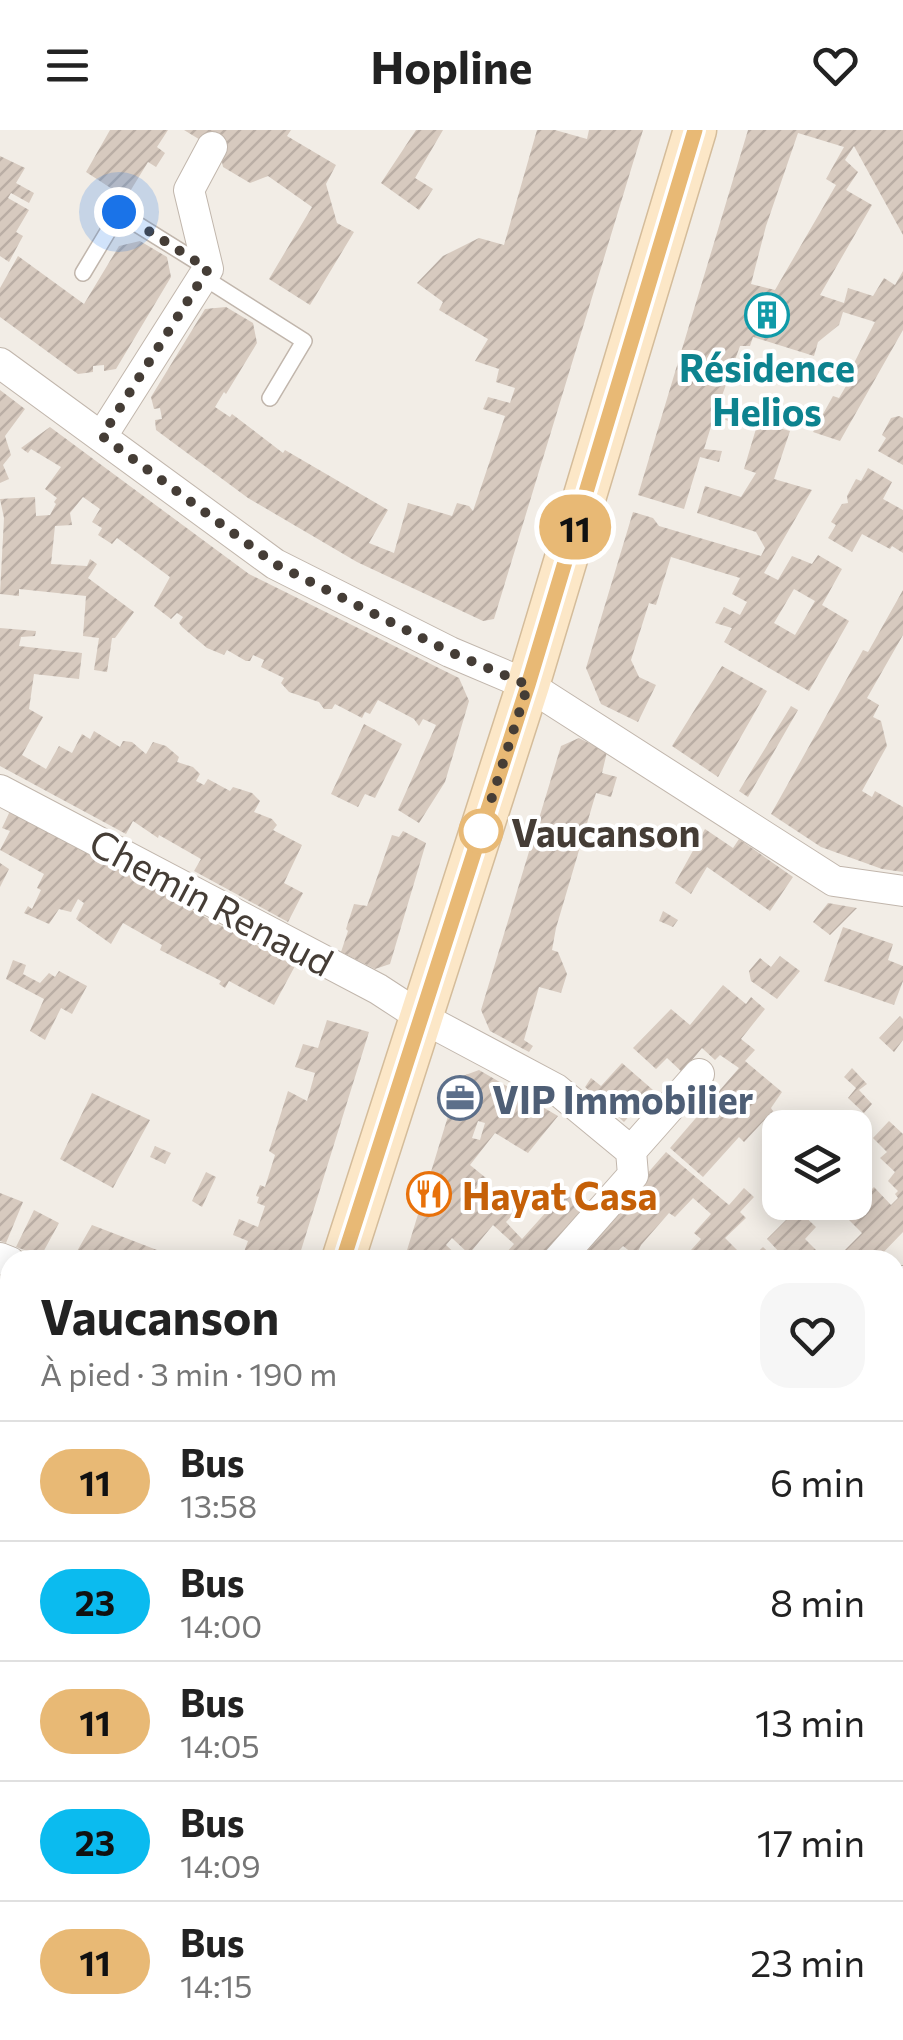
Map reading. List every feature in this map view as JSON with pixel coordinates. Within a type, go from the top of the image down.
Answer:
[{"type":"street","points":[[346,1250],[528,685],[695,130]]},
{"type":"street","points":[[102,436],[206,273],[189,190],[212,147]]},
{"type":"street","points":[[0,363],[275,564],[450,652],[528,685],[834,881],[903,891]]},
{"type":"street","name":"Chemin Renaud","points":[[0,790],[378,989],[420,1017],[556,1089],[631,1151]]},
{"type":"street","points":[[567,1250],[633,1174],[631,1151],[700,1074]]},
{"type":"lane","points":[[83,273],[119,212],[304,340],[270,398]]},
{"type":"building","points":[[110,130],[168,130],[157,147],[165,153],[156,167],[148,162],[126,198],[86,172]]},
{"type":"building","points":[[184,130],[291,130],[287,136],[336,165],[326,184],[337,223],[354,232],[310,305],[269,279],[312,207],[268,176],[250,183],[223,167],[220,152]]},
{"type":"building","points":[[416,130],[443,130],[415,178],[433,189],[419,210],[381,183]]},
{"type":"building","points":[[537,130],[555,130],[587,139],[589,130],[643,130],[494,619],[483,621],[357,562],[248,498],[156,430],[155,420],[162,419],[160,408],[154,409],[151,397],[205,309],[226,307],[253,323],[257,343],[215,407],[230,417],[232,414],[283,453],[285,450],[388,510],[369,543],[394,553],[408,503],[452,516],[457,503],[473,511],[505,416],[483,409],[488,397],[510,403],[515,388],[496,382],[499,369],[475,361],[488,339],[439,310],[443,302],[417,283],[443,256],[479,238],[504,245]]},
{"type":"building","points":[[748,130],[903,130],[903,235],[854,146],[845,160],[858,172],[846,190],[872,205],[820,295],[844,303],[848,288],[873,296],[884,278],[895,285],[903,271],[903,330],[840,441],[813,432],[833,396],[839,398],[856,369],[852,367],[875,322],[843,312],[839,325],[818,342],[814,356],[753,337],[750,346],[740,346],[719,404],[737,409],[733,422],[714,417],[704,449],[722,451],[719,462],[700,457],[684,509],[638,495]],"holes":[[[798,133],[844,147],[826,179],[836,185],[775,290],[751,284]]]},
{"type":"building","points":[[0,156],[25,168],[16,183],[34,193],[29,203],[11,193],[8,198],[29,210],[16,232],[23,236],[9,262],[0,256]]},
{"type":"building","points":[[140,241],[167,257],[171,277],[116,369],[104,371],[104,365],[93,366],[93,372],[78,374],[0,317],[0,288],[18,256],[84,304],[119,246]]},
{"type":"building","points":[[0,390],[25,409],[5,436],[11,455],[3,465],[9,479],[0,483]]},
{"type":"building","points":[[891,418],[903,418],[903,465],[878,451]]},
{"type":"building","points":[[758,422],[790,431],[774,479],[812,490],[764,573],[778,580],[792,556],[812,564],[818,555],[842,569],[822,605],[849,621],[809,691],[724,642],[732,628],[715,623],[724,607],[740,615],[747,602],[732,594],[740,578],[671,557],[656,605],[649,603],[631,660],[639,677],[656,685],[638,722],[601,704],[586,668],[633,512],[653,518],[659,526],[761,556],[765,548],[756,532],[697,513],[705,486],[741,497],[756,473],[744,469]],"holes":[[[794,589],[815,601],[795,635],[774,623]]]},
{"type":"building","points":[[50,427],[249,574],[459,678],[469,701],[445,782],[419,823],[398,810],[436,725],[423,719],[419,726],[414,719],[378,700],[370,714],[365,712],[362,718],[335,704],[332,709],[324,709],[319,702],[289,692],[281,683],[284,678],[261,667],[264,660],[253,655],[246,661],[227,650],[224,655],[207,648],[182,627],[179,623],[183,617],[177,613],[171,619],[154,606],[170,577],[117,538],[112,544],[98,535],[102,528],[92,522],[100,509],[83,497],[70,513],[72,525],[55,526],[51,564],[87,566],[90,559],[97,564],[88,578],[134,612],[112,638],[107,672],[94,670],[99,638],[83,636],[86,596],[19,589],[19,596],[0,594],[4,518],[0,499],[35,497],[36,516],[50,515],[56,504],[57,498],[45,489],[61,467],[31,449],[28,453],[21,448]]},
{"type":"building","points":[[868,468],[892,482],[883,499],[903,510],[903,553],[862,534],[852,552],[828,538],[836,525],[831,522],[842,504],[848,503],[847,496],[856,479],[861,481]]},
{"type":"building","points":[[903,590],[903,635],[867,698],[879,705],[873,717],[881,721],[887,746],[862,791],[872,797],[875,791],[903,807],[903,872],[882,869],[821,847],[771,814],[863,650],[868,652]]},
{"type":"building","points":[[0,628],[36,631],[35,636],[21,637],[19,646],[82,653],[79,679],[34,674],[29,709],[43,717],[22,755],[46,769],[59,746],[72,753],[82,734],[90,739],[94,731],[120,747],[123,741],[132,742],[146,754],[153,742],[166,746],[179,757],[177,762],[200,774],[196,781],[204,785],[208,779],[230,791],[233,787],[252,793],[260,801],[254,812],[272,819],[277,825],[273,830],[302,845],[284,883],[303,893],[288,922],[194,871],[201,859],[159,835],[158,838],[133,821],[126,834],[0,766]]},
{"type":"building","points":[[722,666],[767,691],[718,777],[672,746]]},
{"type":"building","points":[[791,706],[798,710],[748,797],[739,791]]},
{"type":"building","points":[[364,724],[402,744],[375,798],[365,794],[358,807],[331,794]]},
{"type":"building","points":[[579,738],[607,752],[602,773],[617,777],[611,797],[596,793],[552,950],[558,952],[567,974],[561,993],[539,987],[524,1040],[533,1046],[529,1052],[490,1031],[481,1010],[561,746]]},
{"type":"building","points":[[10,811],[295,966],[274,1005],[229,981],[225,988],[219,984],[221,981],[160,950],[162,945],[123,923],[111,944],[76,919],[84,903],[78,899],[71,912],[59,909],[49,924],[24,913],[28,906],[32,909],[44,874],[0,850],[10,831],[2,828]]},
{"type":"building","points":[[705,829],[733,848],[739,839],[793,877],[770,911],[707,867],[691,894],[675,883]]},
{"type":"building","points":[[403,831],[426,843],[390,964],[375,969],[341,952],[354,904],[367,906],[392,835],[399,837]]},
{"type":"building","points":[[0,863],[9,869],[0,887]]},
{"type":"building","points":[[828,903],[857,908],[830,935],[813,922]]},
{"type":"building","points":[[663,911],[678,920],[673,927],[659,921]]},
{"type":"building","points":[[843,927],[893,944],[888,960],[903,966],[903,981],[894,1005],[824,981]]},
{"type":"building","points":[[780,956],[800,971],[777,999],[751,981],[749,971],[760,958],[771,967]]},
{"type":"building","points":[[13,960],[26,965],[23,974],[40,983],[49,973],[55,977],[59,971],[87,986],[72,1014],[61,1008],[45,1040],[30,1031],[44,999],[6,979]]},
{"type":"building","points":[[723,985],[746,1004],[751,997],[765,1009],[741,1039],[755,1050],[745,1061],[782,1092],[772,1110],[762,1110],[762,1123],[744,1142],[739,1137],[703,1177],[670,1148],[739,1068],[720,1055],[715,1060],[702,1048],[682,1072],[667,1058],[656,1069],[633,1048],[671,1009],[690,1025]]},
{"type":"building","points":[[900,1016],[903,1040],[894,1052],[879,1038]]},
{"type":"building","points":[[327,1020],[369,1032],[301,1250],[245,1250],[248,1241],[233,1235],[239,1219],[258,1227],[265,1206],[257,1203],[256,1196],[260,1185],[265,1187],[275,1155],[269,1151],[288,1091],[307,1101],[315,1073],[295,1067],[303,1044],[318,1048]]},
{"type":"building","points":[[622,1063],[653,1090],[624,1122],[585,1087],[591,1078],[601,1086]]},
{"type":"building","points":[[852,1068],[867,1084],[859,1090],[872,1104],[867,1110],[861,1110],[848,1098],[856,1088],[844,1077]]},
{"type":"building","points":[[479,1070],[558,1116],[528,1153],[495,1133],[470,1165],[486,1178],[474,1191],[483,1200],[499,1189],[519,1208],[506,1222],[522,1239],[564,1192],[589,1214],[556,1250],[509,1250],[514,1244],[493,1225],[472,1250],[465,1250],[452,1238],[446,1245],[451,1250],[407,1250],[460,1077]],"holes":[[[478,1121],[485,1123],[480,1140],[472,1138]]]},
{"type":"building","points":[[92,1093],[150,1120],[113,1188],[60,1159]]},
{"type":"building","points":[[889,1121],[903,1134],[903,1232],[886,1250],[845,1250],[862,1233],[849,1220],[872,1220],[874,1187],[891,1205],[898,1198],[898,1191],[888,1181],[895,1172],[880,1158],[887,1152],[873,1138]]},
{"type":"building","points":[[155,1146],[171,1153],[165,1164],[150,1157]]},
{"type":"building","points":[[666,1152],[729,1205],[744,1188],[754,1197],[740,1212],[746,1218],[725,1238],[737,1250],[691,1250],[701,1239],[694,1233],[711,1214],[693,1198],[675,1217],[669,1213],[639,1250],[623,1246],[619,1250],[581,1250]]},
{"type":"building","points":[[206,1172],[216,1177],[202,1207],[192,1201]]},
{"type":"building","points":[[0,1193],[23,1202],[6,1243],[0,1241]]},
{"type":"building","points":[[34,1210],[59,1223],[44,1250],[16,1247]]},
{"type":"building","points":[[786,1220],[809,1220],[816,1227],[805,1239],[816,1250],[777,1250],[767,1239]]},
{"type":"building","points":[[92,1225],[157,1250],[78,1250]]},
{"type":"bus line","name":"11","points":[[346,1250],[528,685],[695,130]]},
{"type":"place","name":"Résidence Helios","points":[[767,315]]},
{"type":"place","name":"Vaucanson","points":[[481,831]]},
{"type":"place","name":"VIP Immobilier","points":[[460,1098]]},
{"type":"place","name":"Hayat Casa","points":[[429,1194]]},
{"type":"route","points":[[119,212],[208,269],[102,436],[275,564],[450,652],[528,685],[479,838],[481,831]]}]
